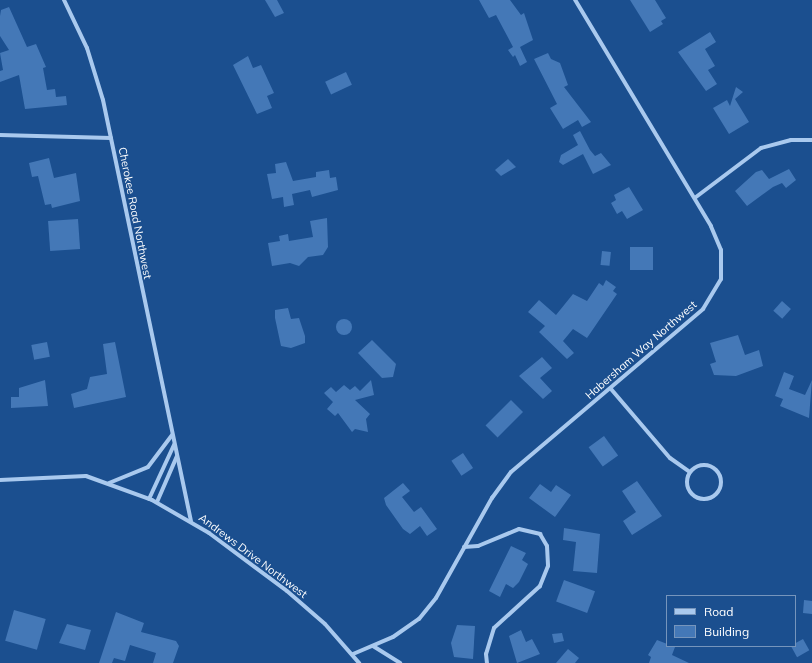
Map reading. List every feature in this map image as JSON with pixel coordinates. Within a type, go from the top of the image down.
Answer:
[{"type":"street","name":"Cherokee Road Northwest","points":[[64,0],[87,48],[111,138],[191,521]]},
{"type":"street","name":"Habersham Way Northwest","points":[[353,654],[393,637],[419,619],[436,598],[492,498],[511,472],[703,309],[717,290],[722,270],[721,250],[696,197],[575,0]]},
{"type":"street","points":[[0,135],[111,138]]},
{"type":"street","points":[[696,197],[761,148],[791,140],[812,140]]},
{"type":"street","points":[[611,388],[670,458],[690,472]]},
{"type":"street","points":[[109,483],[148,467],[172,435]]},
{"type":"street","points":[[149,499],[174,445]]},
{"type":"street","points":[[156,502],[177,456]]},
{"type":"street","points":[[702,465],[715,468],[722,479],[719,492],[707,500],[694,497],[687,485],[690,472],[702,465]]},
{"type":"street","name":"Andrews Drive Northwest","points":[[0,480],[86,476],[109,483],[156,502],[191,521],[287,591],[326,624],[353,654],[359,663]]},
{"type":"street","points":[[464,547],[494,539],[519,529],[540,534],[547,546],[548,566],[540,586],[494,628],[486,654],[487,663]]},
{"type":"street","points":[[373,646],[400,663]]},
{"type":"building","points":[[265,0],[277,0],[284,13],[275,17]]},
{"type":"building","points":[[479,0],[510,0],[521,15],[524,13],[533,40],[520,47],[527,62],[520,66],[515,55],[513,57],[508,50],[513,47],[496,15],[489,18]]},
{"type":"building","points":[[630,0],[655,0],[666,18],[661,21],[663,24],[650,32]]},
{"type":"building","points":[[9,7],[27,47],[36,44],[46,67],[43,68],[47,90],[55,89],[56,97],[66,96],[67,105],[25,109],[19,75],[0,82],[0,71],[3,70],[0,53],[9,50],[0,36],[0,16],[1,10]]},
{"type":"building","points":[[710,32],[716,42],[705,49],[715,66],[708,70],[717,84],[706,91],[678,52]]},
{"type":"building","points":[[548,53],[551,59],[560,63],[568,85],[564,87],[591,122],[582,127],[578,120],[563,129],[550,108],[557,104],[534,59]]},
{"type":"building","points":[[248,56],[253,68],[261,65],[274,93],[267,96],[272,108],[257,114],[233,65]]},
{"type":"building","points":[[346,72],[352,85],[331,94],[325,82]]},
{"type":"building","points":[[736,87],[743,92],[735,99],[749,122],[729,134],[713,108],[727,100],[730,106]]},
{"type":"building","points":[[580,131],[590,150],[595,156],[601,153],[611,165],[593,174],[583,154],[563,165],[559,162],[561,155],[578,145],[573,135]]},
{"type":"building","points":[[49,158],[54,178],[76,173],[80,201],[52,208],[51,204],[45,205],[38,176],[32,177],[29,163]]},
{"type":"building","points":[[508,159],[516,167],[501,176],[495,170]]},
{"type":"building","points":[[286,162],[293,181],[316,177],[316,172],[329,170],[330,178],[336,177],[338,190],[312,197],[310,190],[292,194],[294,205],[284,207],[283,197],[272,199],[267,174],[276,173],[275,164]]},
{"type":"building","points":[[789,169],[796,180],[786,188],[782,183],[773,187],[747,206],[735,191],[756,172],[762,170],[769,179]]},
{"type":"building","points":[[629,187],[643,210],[627,219],[622,211],[617,214],[611,203],[616,200],[614,195]]},
{"type":"building","points":[[327,218],[328,247],[323,255],[308,257],[299,266],[290,263],[272,266],[268,243],[280,241],[279,236],[288,234],[289,241],[313,237],[310,221]]},
{"type":"building","points":[[78,219],[80,249],[50,251],[48,221]]},
{"type":"building","points":[[630,247],[653,247],[653,270],[630,270]]},
{"type":"building","points":[[602,251],[611,252],[609,266],[601,265]]},
{"type":"building","points":[[606,280],[616,287],[613,291],[617,294],[587,338],[573,329],[563,341],[574,353],[567,359],[539,332],[545,326],[528,312],[539,300],[556,315],[573,294],[587,301],[599,283],[603,286]]},
{"type":"building","points":[[782,301],[791,309],[782,319],[773,311]]},
{"type":"building","points":[[288,308],[291,319],[299,318],[305,336],[305,343],[291,348],[281,346],[275,318],[275,310]]},
{"type":"building","points":[[341,319],[347,319],[352,324],[350,333],[347,335],[341,335],[336,330],[336,324]]},
{"type":"building","points":[[738,335],[745,355],[759,350],[763,366],[736,376],[714,375],[710,364],[716,362],[710,343]]},
{"type":"building","points":[[372,340],[396,364],[393,377],[382,378],[358,353]]},
{"type":"building","points":[[47,342],[50,357],[34,360],[31,345]]},
{"type":"building","points":[[115,342],[126,397],[74,408],[71,394],[87,389],[90,377],[107,374],[103,344]]},
{"type":"building","points":[[542,357],[552,368],[540,378],[552,391],[543,399],[519,376]]},
{"type":"building","points":[[784,372],[794,376],[789,389],[805,395],[812,380],[809,418],[780,406],[783,399],[775,396]]},
{"type":"building","points":[[45,380],[48,406],[11,408],[11,397],[19,397],[19,388]]},
{"type":"building","points":[[371,380],[374,395],[355,400],[370,414],[366,419],[368,432],[355,429],[352,432],[338,413],[335,416],[327,409],[333,402],[324,393],[331,387],[336,392],[344,385],[350,390],[355,386],[360,391]]},
{"type":"building","points":[[511,400],[523,412],[498,437],[486,425]]},
{"type":"building","points":[[604,436],[618,455],[603,467],[589,447]]},
{"type":"building","points":[[463,453],[473,468],[461,476],[451,461]]},
{"type":"building","points":[[637,481],[662,516],[632,535],[623,521],[636,512],[622,491]]},
{"type":"building","points":[[403,483],[410,491],[402,497],[414,512],[421,507],[437,529],[427,536],[420,526],[410,534],[403,529],[386,505],[384,498]]},
{"type":"building","points":[[540,484],[551,492],[556,485],[571,495],[555,517],[529,498]]},
{"type":"building","points":[[564,528],[600,534],[597,573],[573,571],[576,542],[563,540]]},
{"type":"building","points":[[511,546],[526,553],[522,560],[528,564],[519,582],[513,588],[506,584],[500,597],[489,591]]},
{"type":"building","points":[[564,580],[595,591],[587,613],[556,602]]},
{"type":"building","points":[[804,600],[812,601],[812,614],[803,613]]},
{"type":"building","points":[[14,610],[46,619],[37,650],[5,641]]},
{"type":"building","points":[[116,612],[144,623],[141,632],[176,641],[179,646],[173,663],[153,663],[156,653],[130,645],[125,661],[114,658],[112,663],[99,663]]},
{"type":"building","points":[[67,624],[91,630],[85,650],[59,643]]},
{"type":"building","points":[[457,625],[475,626],[473,659],[454,657],[451,643]]},
{"type":"building","points":[[521,630],[526,642],[532,639],[540,654],[517,663],[509,636]]},
{"type":"building","points":[[562,633],[564,641],[554,643],[552,634]]},
{"type":"building","points":[[803,639],[809,650],[797,657],[791,647],[796,647],[796,643]]},
{"type":"building","points":[[657,640],[666,644],[666,647],[675,647],[672,655],[689,663],[649,663],[651,657],[648,655]]},
{"type":"building","points":[[568,649],[579,658],[575,663],[556,663]]}]
